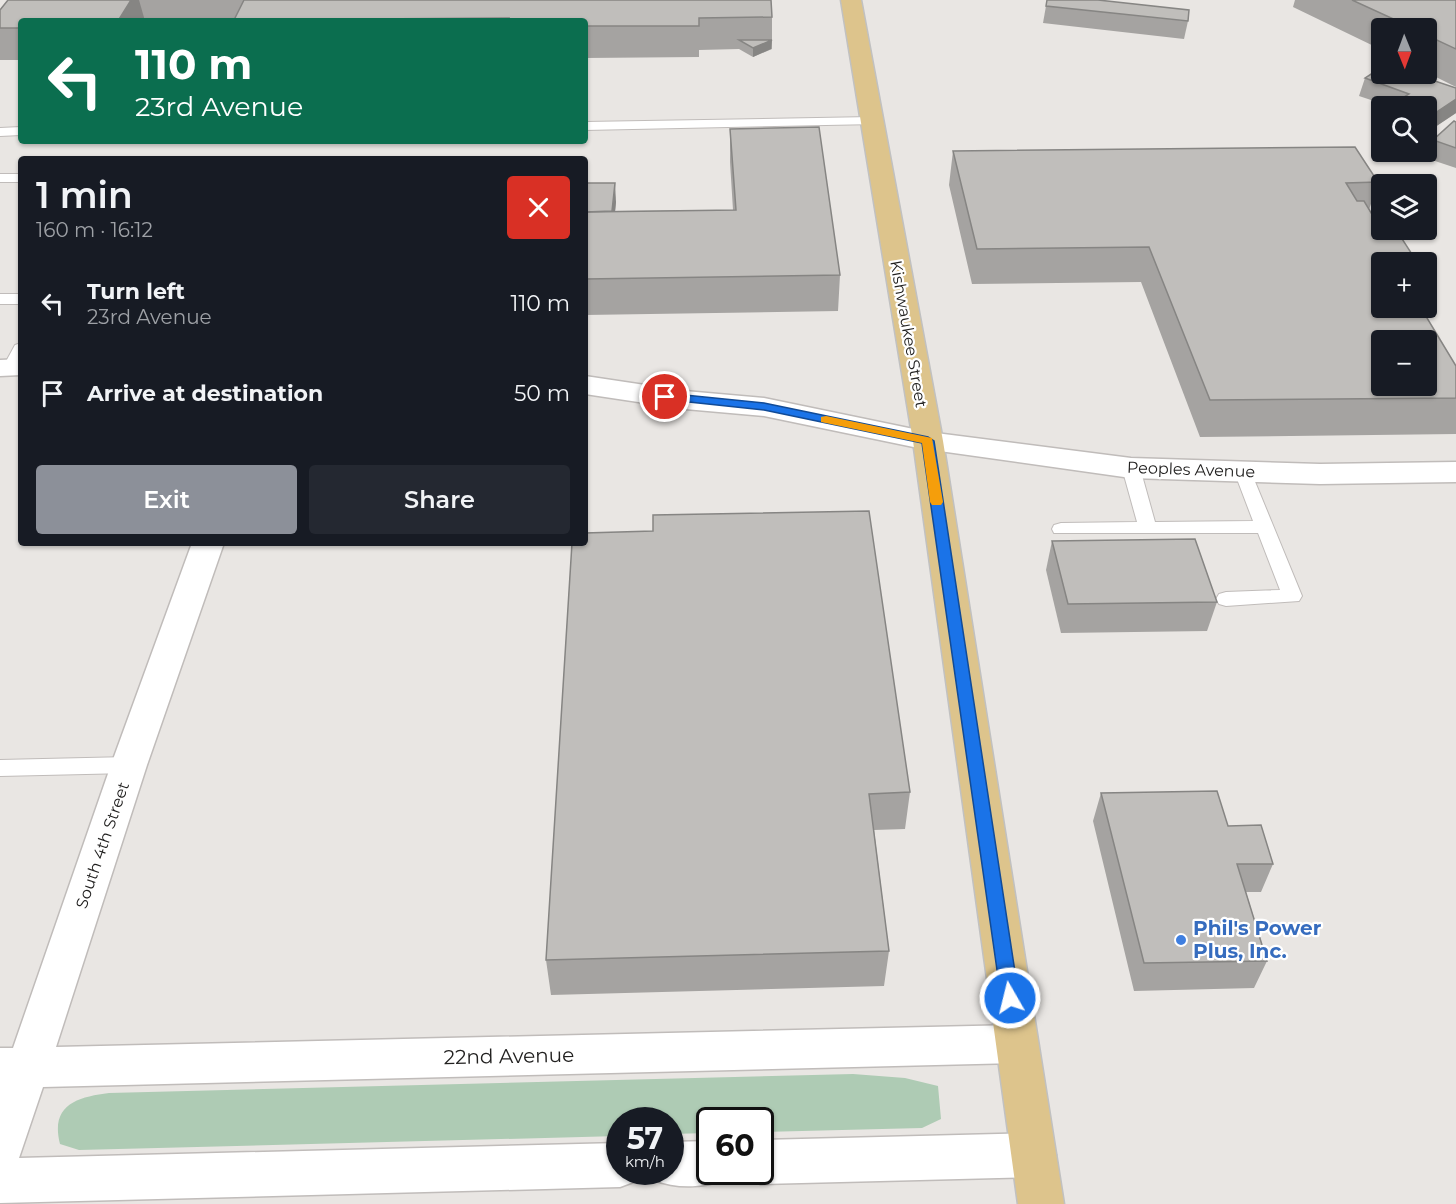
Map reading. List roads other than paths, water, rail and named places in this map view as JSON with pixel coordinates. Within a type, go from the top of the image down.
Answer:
[{"type":"main road","name":"Kishwaukee Street","points":[[851,0],[928,441],[1041,1204]]},
{"type":"street","name":"Peoples Avenue","points":[[588,385],[685,400],[764,407],[928,441],[1131,468],[1320,474],[1456,472]]},
{"type":"street","name":"South 4th Street","points":[[0,1149],[14,1067],[129,765],[207,546]]},
{"type":"street","name":"22nd Avenue","points":[[14,1067],[1017,1044]]},
{"type":"street","points":[[774,1162],[1033,1155]]},
{"type":"street","points":[[0,1181],[606,1165]]},
{"type":"lane","points":[[588,126],[872,122]]},
{"type":"lane","points":[[0,132],[18,131]]},
{"type":"lane","points":[[0,178],[18,178]]},
{"type":"lane","points":[[0,299],[18,299]]},
{"type":"lane","points":[[1131,468],[1148,528]]},
{"type":"lane","points":[[1226,599],[1292,596],[1243,471]]},
{"type":"lane","points":[[1061,529],[1265,527]]},
{"type":"lane","points":[[0,768],[129,765]]},
{"type":"place","name":"Phil's Power Plus, Inc.","points":[[1181,940]]}]
